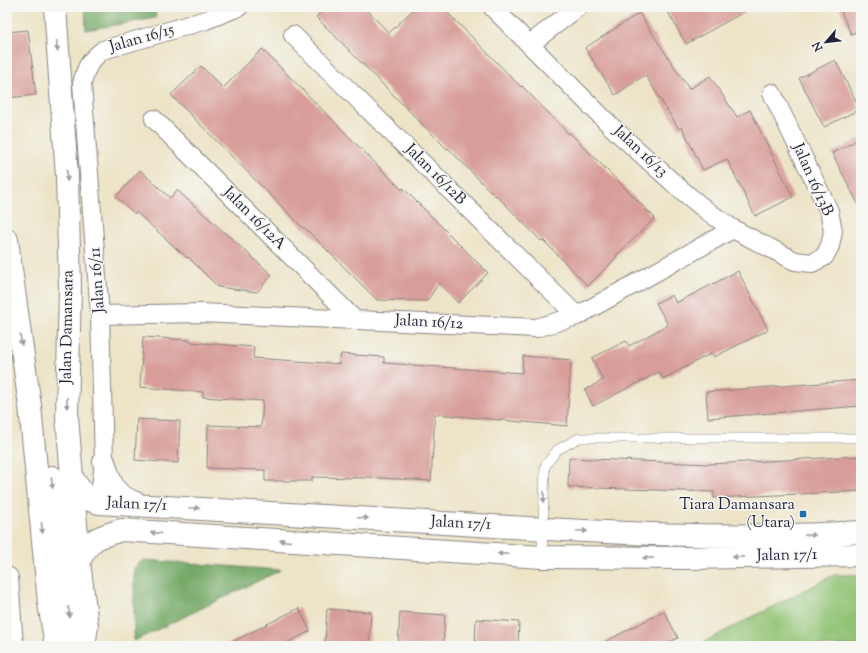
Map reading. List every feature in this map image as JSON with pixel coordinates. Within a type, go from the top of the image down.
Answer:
[{"type":"main road","name":"Jalan Damansara","points":[[54,7],[67,176],[70,288],[67,417],[79,561],[87,626],[84,646]]},
{"type":"main road","points":[[7,240],[30,406],[49,603],[56,646]]},
{"type":"main road","points":[[30,406],[48,452],[70,624],[77,646]]},
{"type":"main road","points":[[104,462],[112,486],[123,498],[141,505]]},
{"type":"main road","name":"Jalan 17/1","points":[[72,478],[86,499],[99,502],[141,505],[543,529],[693,535],[823,534],[861,532]]},
{"type":"main road","points":[[99,502],[108,521],[121,530]]},
{"type":"main road","name":"Jalan 17/1","points":[[79,561],[85,549],[92,540],[121,530],[542,557],[687,558],[861,554]]},
{"type":"main road","points":[[7,578],[12,646]]},
{"type":"street","name":"Jalan 16/15","points":[[91,59],[103,50],[206,20],[239,7]]},
{"type":"street","name":"Jalan 16/13","points":[[492,7],[616,131],[707,211],[733,229],[795,261],[812,263]]},
{"type":"street","points":[[530,44],[578,7]]},
{"type":"street","name":"Jalan 16/12B","points":[[293,36],[577,316]]},
{"type":"street","name":"Jalan 16/11","points":[[91,59],[85,71],[82,84],[100,315],[104,462],[99,502]]},
{"type":"street","name":"Jalan 16/13B","points":[[772,93],[829,211],[833,231],[830,246],[824,257],[812,263]]},
{"type":"street","name":"Jalan 16/12A","points":[[154,119],[355,320]]},
{"type":"street","name":"Jalan 16/12","points":[[100,315],[200,313],[536,328],[577,316],[733,229]]},
{"type":"lane","points":[[542,557],[545,466],[558,450],[579,438],[861,438]]},
{"type":"green space","points":[[85,7],[155,7],[156,18],[86,30]]},
{"type":"green space","points":[[143,560],[281,570],[134,641],[134,568]]},
{"type":"green space","points":[[834,575],[861,575],[861,646],[696,646]]},
{"type":"building","points":[[326,7],[364,7],[389,33],[416,7],[442,7],[521,87],[522,86],[655,218],[588,286],[543,240],[541,241],[448,148],[447,149],[316,17]]},
{"type":"building","points":[[665,7],[753,7],[686,44]]},
{"type":"building","points":[[839,7],[861,7],[861,30],[851,34]]},
{"type":"building","points":[[639,13],[689,89],[710,76],[737,117],[750,110],[793,197],[755,216],[727,159],[703,170],[682,127],[679,129],[645,75],[615,95],[585,48]]},
{"type":"building","points":[[28,30],[36,95],[7,98],[7,32]]},
{"type":"building","points":[[262,49],[402,190],[403,188],[488,273],[458,303],[439,283],[427,301],[377,300],[171,95],[201,66],[223,88]]},
{"type":"building","points":[[835,60],[860,109],[824,127],[799,78]]},
{"type":"building","points":[[861,138],[861,210],[832,153]]},
{"type":"building","points":[[140,170],[170,198],[177,190],[272,275],[257,292],[218,287],[188,257],[187,258],[136,212],[135,214],[116,197]]},
{"type":"building","points":[[738,271],[768,330],[714,357],[712,353],[663,379],[659,372],[593,406],[585,390],[603,380],[592,358],[626,341],[629,346],[668,325],[656,303],[672,295],[676,303]]},
{"type":"building","points":[[143,337],[190,340],[190,342],[254,347],[253,358],[340,364],[341,354],[384,357],[384,363],[522,373],[523,356],[571,360],[567,426],[435,414],[431,481],[366,477],[312,477],[312,481],[265,481],[265,470],[207,468],[208,425],[261,427],[263,401],[203,397],[203,392],[140,387]]},
{"type":"building","points":[[861,380],[861,406],[708,418],[706,392]]},
{"type":"building","points":[[137,419],[180,421],[178,463],[135,460]]},
{"type":"building","points":[[861,456],[861,491],[714,498],[714,492],[568,487],[569,458],[709,464]]},
{"type":"building","points":[[299,608],[310,631],[281,646],[224,646]]},
{"type":"building","points":[[327,609],[371,612],[369,645],[357,644],[356,646],[334,646],[334,642],[325,642]]},
{"type":"building","points":[[664,611],[678,638],[662,646],[597,646]]},
{"type":"building","points":[[400,612],[445,615],[443,646],[407,646],[398,644]]},
{"type":"building","points":[[476,619],[519,622],[518,646],[475,646]]},
{"type":"place","name":"Tiara Damansara (Utara)","points":[[803,514]]}]
